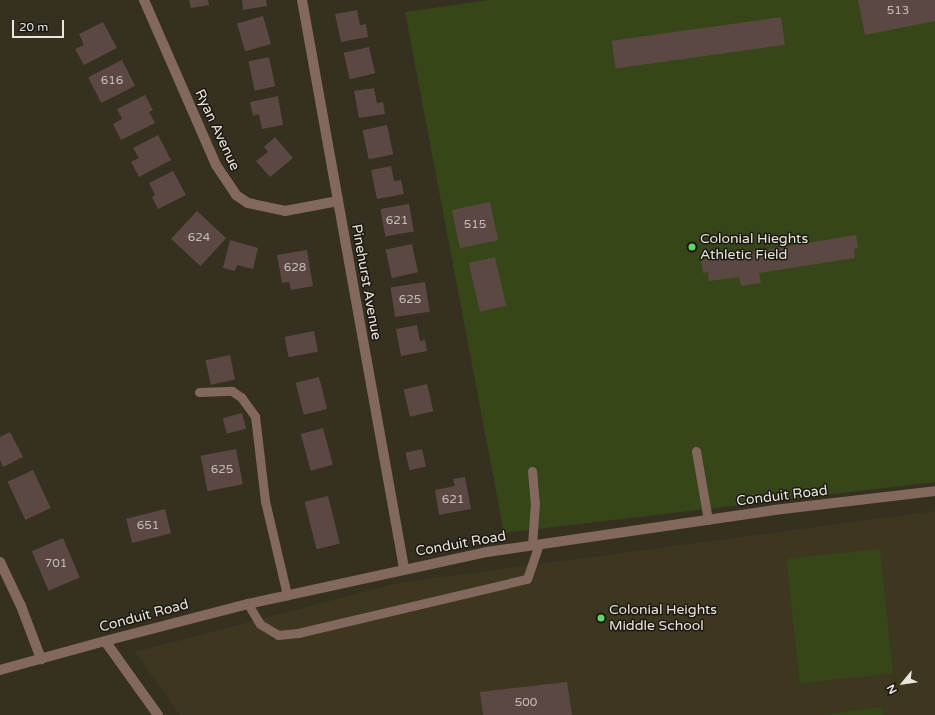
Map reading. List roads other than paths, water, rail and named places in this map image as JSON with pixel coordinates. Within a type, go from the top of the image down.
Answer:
[{"type":"street","name":"Ryan Avenue","points":[[144,0],[216,165],[236,195],[248,203],[285,211],[338,201]]},
{"type":"street","name":"Pinehurst Avenue","points":[[302,0],[404,568]]},
{"type":"street","name":"Conduit Road","points":[[0,670],[248,604],[404,568],[535,545],[708,520],[935,491]]},
{"type":"street","points":[[0,562],[21,606],[41,658]]},
{"type":"street","points":[[105,641],[158,715]]},
{"type":"lane","points":[[199,392],[232,391],[241,397],[255,416],[265,501],[287,595]]},
{"type":"lane","points":[[696,451],[708,520]]},
{"type":"lane","points":[[248,604],[260,624],[278,635],[298,633],[527,579],[535,545],[535,503],[532,471]]},
{"type":"place","name":"Colonial Hieghts Athletic Field","points":[[692,247]]},
{"type":"place","name":"Colonial Heights Middle School","points":[[601,618]]}]
